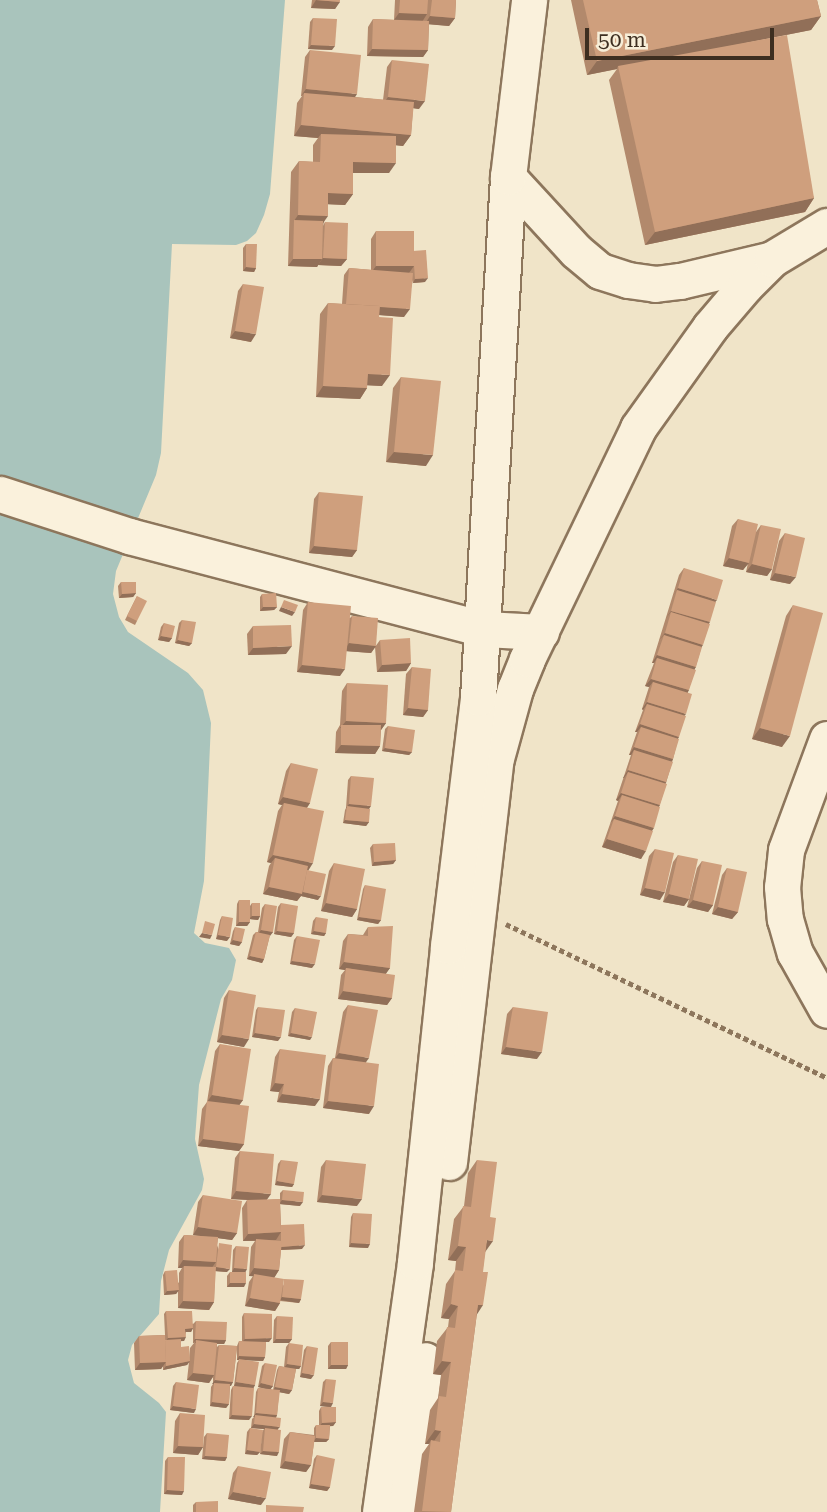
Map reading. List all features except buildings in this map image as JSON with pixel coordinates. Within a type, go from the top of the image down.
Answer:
[{"type":"street","points":[[406,1512],[479,911],[484,756],[484,629],[508,177],[529,0]]},
{"type":"street","points":[[508,177],[576,251],[600,271],[628,280],[655,284],[680,281],[772,259]]},
{"type":"street","points":[[380,1512],[484,756],[638,428],[710,327],[772,259],[827,226]]},
{"type":"street","points":[[0,494],[130,536],[484,629],[541,632]]},
{"type":"street","points":[[827,739],[786,850],[782,887],[785,919],[795,953],[827,1010]]},
{"type":"path","points":[[479,911],[827,1078]]},
{"type":"water","points":[[0,0],[285,0],[270,194],[256,233],[247,241],[236,245],[172,244],[161,453],[156,475],[116,571],[113,594],[119,617],[128,632],[188,673],[203,690],[211,723],[204,881],[194,933],[205,943],[229,948],[236,960],[232,980],[221,999],[199,1085],[195,1139],[204,1179],[202,1190],[169,1250],[161,1281],[159,1314],[132,1345],[128,1360],[134,1383],[166,1412],[160,1512],[0,1512]]}]
